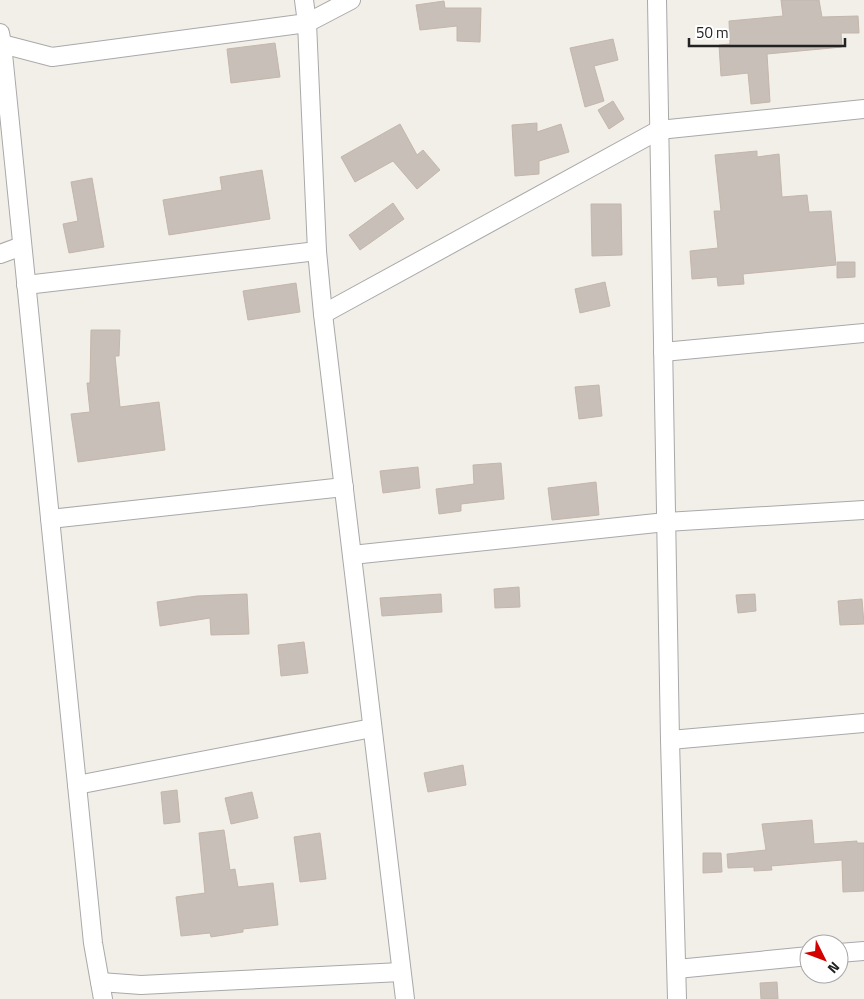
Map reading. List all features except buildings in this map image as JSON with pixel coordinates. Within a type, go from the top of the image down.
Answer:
[{"type":"street","points":[[304,0],[307,23],[317,251],[323,314],[405,999]]},
{"type":"street","points":[[351,0],[307,23],[52,57],[1,38],[93,943],[101,991],[141,985],[402,972]]},
{"type":"street","points":[[657,0],[670,740],[677,999]]},
{"type":"street","points":[[323,314],[659,130],[864,109]]},
{"type":"street","points":[[0,254],[22,246]]},
{"type":"street","points":[[26,285],[317,251]]},
{"type":"street","points":[[663,352],[864,334]]},
{"type":"street","points":[[50,519],[344,487]]},
{"type":"street","points":[[352,555],[666,522],[864,510]]},
{"type":"street","points":[[670,740],[864,723]]},
{"type":"street","points":[[77,786],[372,728]]},
{"type":"street","points":[[849,952],[864,951]]},
{"type":"street","points":[[676,969],[799,957]]}]
